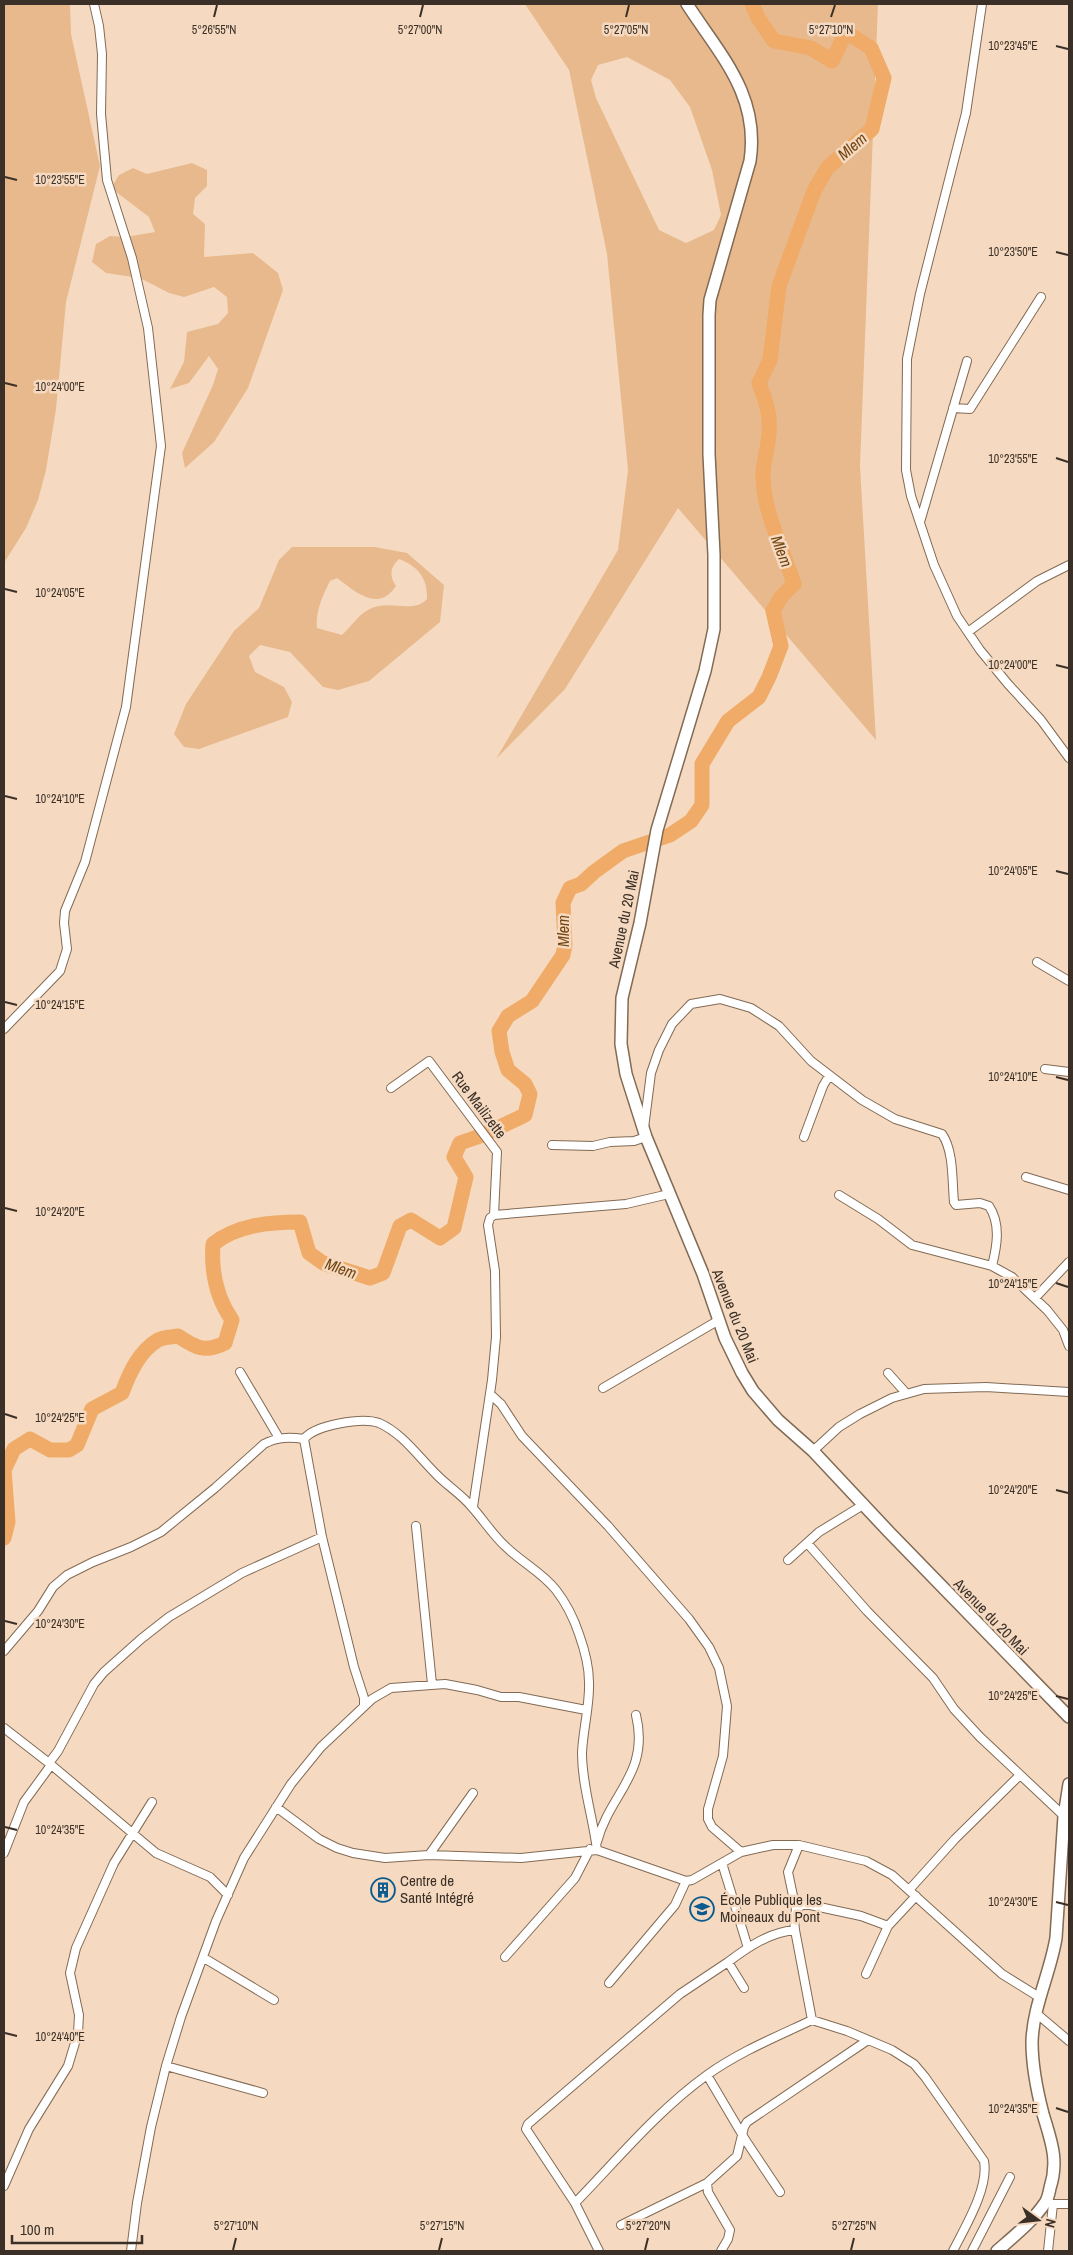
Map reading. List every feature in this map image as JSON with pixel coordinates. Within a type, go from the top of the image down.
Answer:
[{"type":"main road","name":"Avenue du 20 Mai","points":[[687,4],[738,82],[749,106],[754,140],[710,300],[709,454],[714,555],[714,629],[705,671],[657,830],[620,1013],[621,1044],[626,1074],[645,1134],[703,1274],[732,1355],[753,1391],[778,1420],[813,1451],[1069,1717]]},
{"type":"main road","points":[[997,2251],[1049,2203],[1053,2179],[1055,2158],[1035,2078],[1032,2044],[1039,1997],[1053,1957],[1056,1938],[1064,1816],[1068,1803],[1069,1784]]},
{"type":"street","points":[[4,1029],[60,971],[65,959],[67,949],[64,923],[65,911],[87,853],[126,707],[153,501],[160,467],[160,421],[155,400],[148,328],[132,258],[107,180],[101,114],[102,54],[94,4]]},
{"type":"street","points":[[982,4],[966,113],[920,294],[907,359],[906,470],[911,496],[944,590],[968,632],[1008,684],[1041,720],[1069,758]]},
{"type":"street","points":[[953,408],[970,409],[1041,297]]},
{"type":"street","points":[[920,522],[967,361]]},
{"type":"street","points":[[968,632],[1037,581],[1069,566]]},
{"type":"street","points":[[1037,962],[1069,981]]},
{"type":"street","points":[[552,1146],[593,1146],[610,1142],[634,1142],[645,1134],[651,1073],[658,1050],[672,1024],[691,1004],[720,999],[751,1008],[779,1026],[811,1061],[862,1100],[895,1119],[942,1134],[946,1140],[954,1202],[956,1205],[980,1203],[989,1206],[994,1214],[997,1229],[992,1266]]},
{"type":"street","name":"Rue Mailizette","points":[[391,1088],[429,1060],[497,1152],[494,1215]]},
{"type":"street","points":[[1044,1069],[1069,1072]]},
{"type":"street","points":[[804,1137],[823,1086],[829,1076]]},
{"type":"street","points":[[1026,1178],[1069,1190]]},
{"type":"street","points":[[473,1507],[494,1360],[495,1272],[488,1225],[490,1218],[494,1215],[626,1204],[669,1194]]},
{"type":"street","points":[[839,1195],[878,1219],[912,1245],[992,1266],[1012,1277],[1035,1298],[1064,1330],[1069,1346]]},
{"type":"street","points":[[1035,1298],[1069,1262]]},
{"type":"street","points":[[603,1388],[719,1320]]},
{"type":"street","points":[[240,1372],[279,1438]]},
{"type":"street","points":[[888,1373],[906,1393]]},
{"type":"street","points":[[813,1451],[847,1422],[882,1402],[906,1393],[940,1387],[1032,1389],[1069,1392]]},
{"type":"street","points":[[490,1394],[501,1404],[522,1436],[608,1526],[689,1619],[709,1647],[719,1668],[726,1696],[727,1713],[723,1756],[708,1809],[708,1819],[712,1827],[741,1852]]},
{"type":"street","points":[[364,1706],[364,1698],[354,1667],[334,1579],[322,1537],[304,1439],[308,1434],[338,1424],[368,1421],[379,1423],[398,1435],[423,1459],[435,1474],[473,1507],[487,1527],[505,1546],[547,1580],[557,1591],[570,1612],[578,1632],[589,1680],[583,1770],[594,1848]]},
{"type":"street","points":[[4,1651],[38,1611],[53,1587],[67,1575],[161,1532],[215,1488],[264,1444],[279,1438],[304,1439]]},
{"type":"street","points":[[788,1560],[836,1521],[863,1505]]},
{"type":"street","points":[[416,1526],[432,1684]]},
{"type":"street","points":[[4,1853],[24,1802],[58,1751],[94,1684],[104,1672],[169,1617],[242,1572],[322,1537]]},
{"type":"street","points":[[808,1544],[867,1611],[933,1678],[954,1710],[1020,1776],[1064,1816]]},
{"type":"street","points":[[131,2251],[137,2203],[151,2127],[166,2066],[181,2017],[244,1858],[290,1784],[321,1747],[360,1712],[364,1706],[381,1692],[391,1688],[432,1684],[462,1686],[501,1697],[519,1697],[586,1710]]},
{"type":"street","points":[[505,1957],[575,1878],[594,1848],[605,1820],[635,1766],[640,1745],[636,1716]]},
{"type":"street","points":[[4,1728],[156,1853],[210,1878],[228,1895]]},
{"type":"street","points":[[866,1974],[888,1926],[912,1893],[955,1838],[1020,1776]]},
{"type":"street","points":[[429,1855],[473,1793]]},
{"type":"street","points":[[4,2186],[29,2129],[68,2066],[78,2033],[79,2015],[70,1974],[76,1948],[98,1895],[132,1832],[152,1802]]},
{"type":"street","points":[[276,1807],[304,1829],[337,1848],[385,1858],[429,1855],[521,1858],[550,1856],[594,1848],[686,1881],[692,1880],[741,1852],[773,1845],[799,1846],[866,1861],[882,1868],[1002,1974],[1039,1997]]},
{"type":"street","points":[[799,1846],[788,1872],[796,1910],[795,1930],[812,2020]]},
{"type":"street","points":[[722,1863],[748,1948]]},
{"type":"street","points":[[609,1983],[675,1905],[686,1881]]},
{"type":"street","points":[[796,1910],[802,1905],[810,1904],[861,1916],[888,1926]]},
{"type":"street","points":[[599,2251],[575,2203],[528,2135],[526,2129],[528,2124],[680,1994],[748,1948],[776,1934],[795,1930]]},
{"type":"street","points":[[204,1958],[274,2000]]},
{"type":"street","points":[[728,1962],[744,1988]]},
{"type":"street","points":[[1036,2013],[1069,2042]]},
{"type":"street","points":[[575,2203],[670,2104],[707,2075],[750,2049],[812,2020],[848,2031],[892,2050],[914,2064],[984,2161],[986,2172],[984,2186],[952,2251]]},
{"type":"street","points":[[622,2225],[707,2183],[737,2156],[747,2122],[868,2040]]},
{"type":"street","points":[[166,2066],[262,2093]]},
{"type":"street","points":[[707,2075],[742,2134],[780,2192]]},
{"type":"street","points":[[972,2251],[1010,2177]]},
{"type":"street","points":[[707,2183],[708,2192],[730,2230],[728,2240],[721,2251]]},
{"type":"street","points":[[1048,2251],[1049,2203],[1069,2204]]},
{"type":"shaded area","points":[[4,4],[70,4],[71,34],[100,166],[66,302],[56,409],[46,470],[38,500],[26,528],[4,563]]},
{"type":"shaded area","points":[[525,4],[878,4],[860,466],[876,740],[678,508],[565,689],[496,759],[618,550],[628,470],[607,254],[569,70]],"holes":[[[627,57],[670,80],[690,107],[712,170],[721,215],[714,230],[686,243],[659,230],[596,98],[591,80],[598,65]]]},
{"type":"shaded area","points":[[192,163],[207,170],[207,186],[195,198],[193,214],[205,224],[204,257],[253,253],[278,273],[283,290],[248,388],[214,442],[185,468],[182,453],[213,385],[218,369],[209,356],[189,383],[170,389],[184,362],[187,332],[218,324],[228,313],[227,297],[214,287],[184,297],[169,293],[140,278],[106,273],[92,262],[96,244],[110,236],[126,237],[155,232],[149,217],[111,188],[119,175],[133,168],[147,174]]},
{"type":"shaded area","points":[[292,547],[375,547],[407,553],[444,585],[440,622],[369,681],[338,690],[323,687],[290,652],[260,645],[249,656],[255,672],[284,687],[292,702],[288,717],[199,749],[184,747],[174,734],[186,704],[234,631],[259,608],[279,560]],"holes":[[[399,559],[412,565],[424,579],[427,599],[421,604],[414,606],[384,605],[368,610],[342,635],[317,628],[318,610],[330,581],[337,578],[359,594],[374,599],[382,598],[389,594],[396,586],[391,572],[394,565]]]},
{"type":"waterway","name":"Mlem","points":[[4,1538],[8,1522],[4,1470],[14,1449],[30,1439],[50,1450],[69,1450],[77,1445],[92,1409],[122,1393],[131,1371],[140,1357],[145,1350],[158,1340],[178,1336],[190,1344],[201,1348],[212,1348],[225,1343],[232,1320],[218,1293],[214,1274],[213,1244],[232,1233],[254,1226],[300,1222],[309,1253],[323,1263],[370,1278],[383,1273],[400,1226],[411,1220],[440,1238],[454,1228],[466,1177],[454,1157],[460,1143],[483,1135],[525,1115],[530,1094],[525,1084],[508,1070],[502,1052],[499,1031],[508,1016],[532,1001],[563,955],[565,945],[563,903],[570,888],[581,884],[623,851],[670,835],[691,821],[702,805],[702,764],[728,721],[759,697],[769,677],[781,646],[773,611],[781,597],[794,584],[770,518],[764,491],[763,468],[769,434],[769,419],[759,383],[770,360],[779,286],[814,191],[827,168],[872,129],[884,78],[871,48],[846,32],[832,61],[811,48],[774,41],[758,18],[752,4]]},
{"type":"place","name":"Centre de Santé Intégré","points":[[383,1890]]},
{"type":"place","name":"École Publique les Moineaux du Pont","points":[[702,1909]]}]
